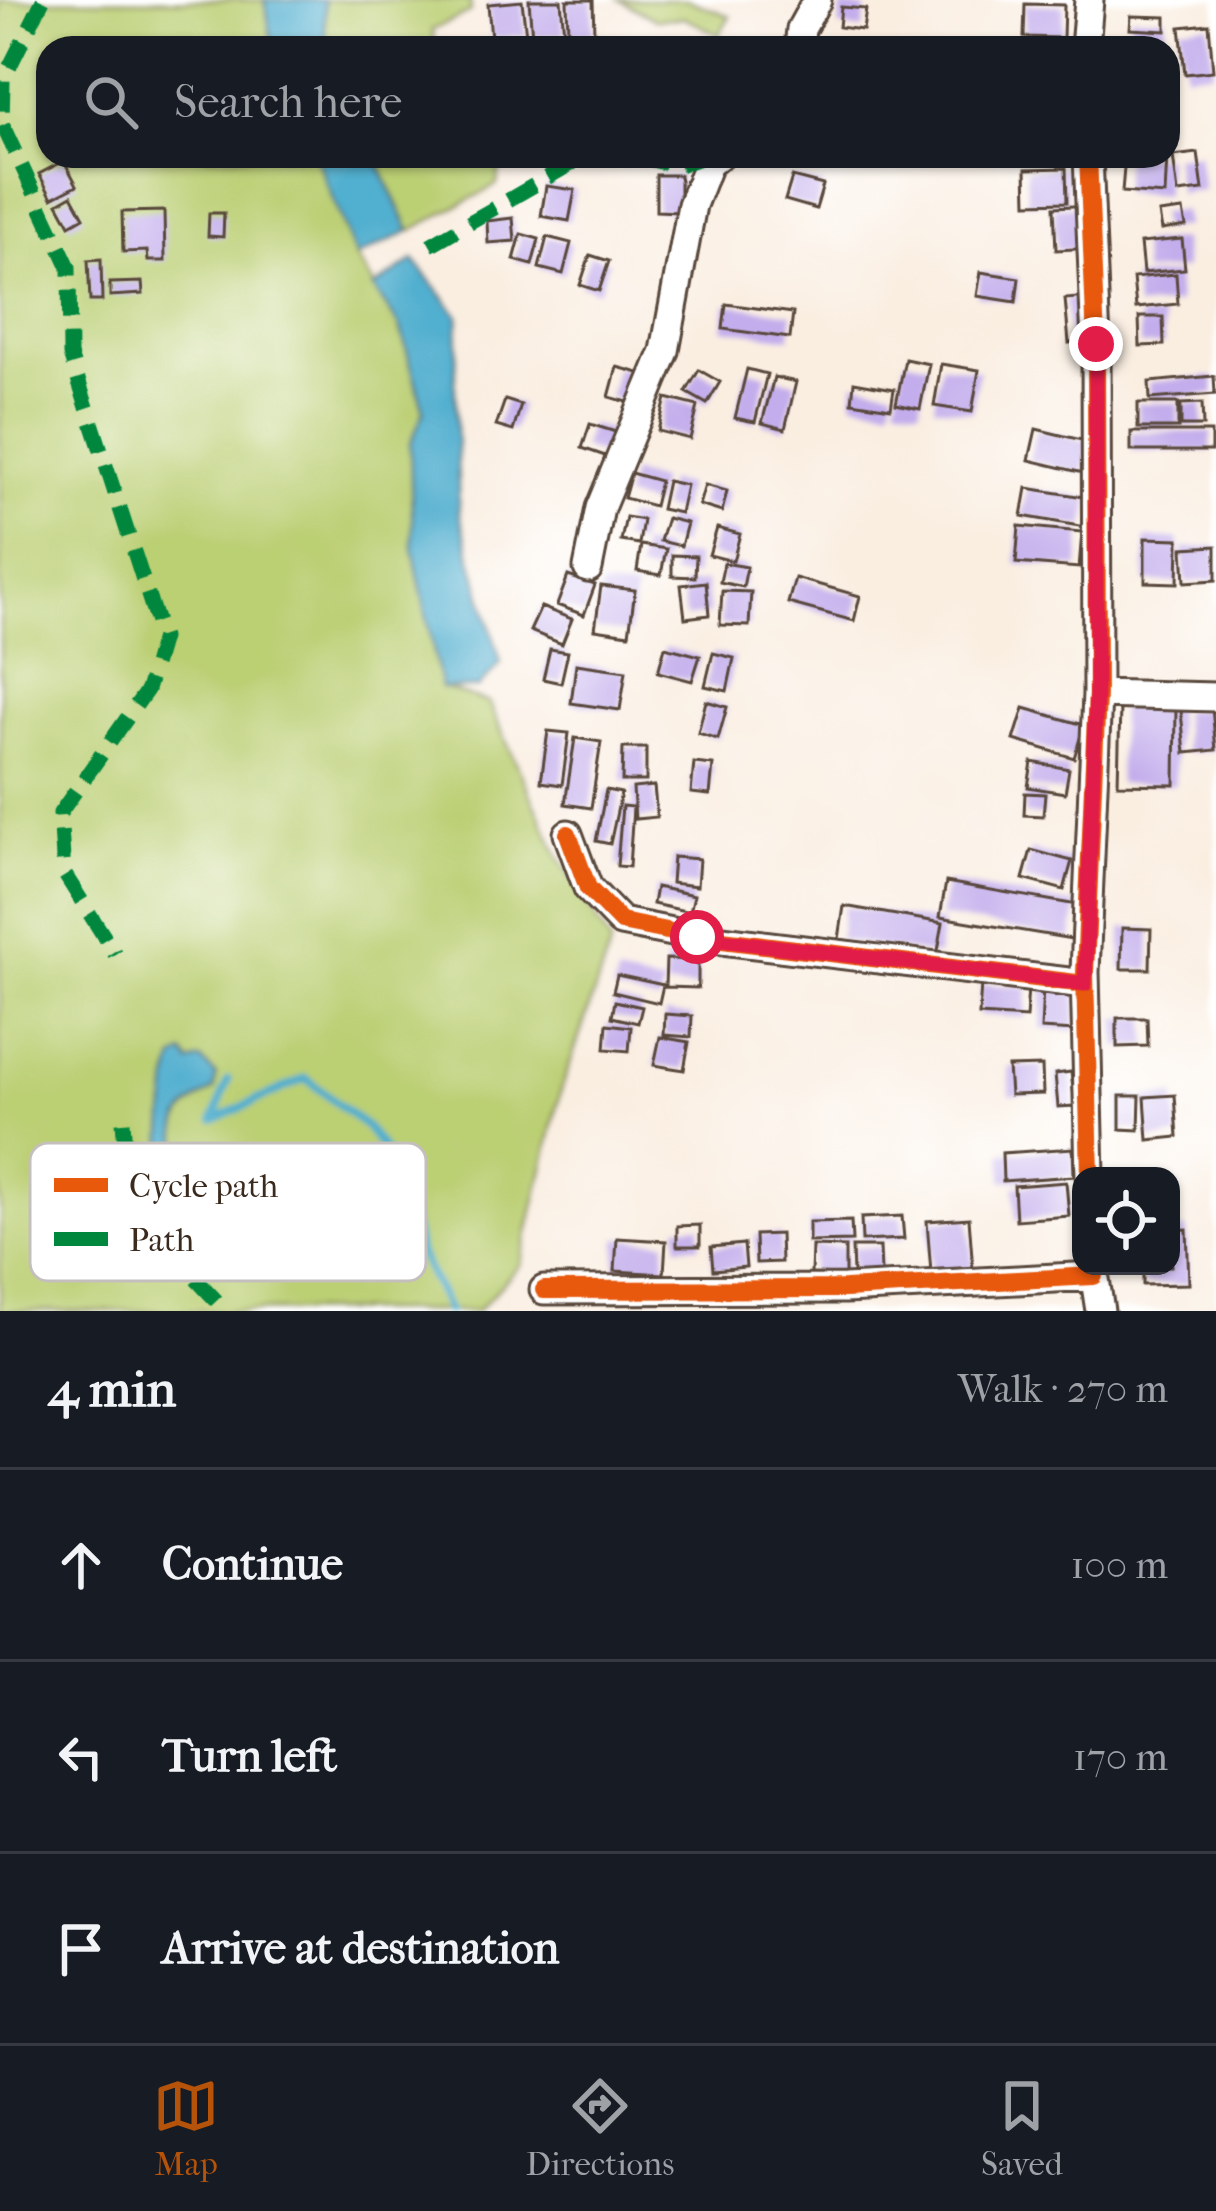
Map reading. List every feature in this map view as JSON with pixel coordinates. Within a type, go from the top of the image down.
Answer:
[{"type":"street","points":[[800,36],[818,0]]},
{"type":"street","points":[[1086,36],[1089,0]]},
{"type":"street","points":[[588,568],[600,508],[664,351],[692,205],[706,168]]},
{"type":"street","points":[[1089,168],[1096,344],[1096,694],[1085,984],[1090,1167]]},
{"type":"street","points":[[1096,694],[1216,697]]},
{"type":"street","points":[[568,834],[588,888],[621,922],[697,937],[1085,984]]},
{"type":"street","points":[[544,1290],[845,1288],[1072,1272]]},
{"type":"street","points":[[1094,1275],[1100,1311]]},
{"type":"green space","points":[[0,0],[265,0],[271,36],[36,36],[36,168],[321,168],[356,257],[400,326],[424,411],[410,445],[441,687],[489,703],[560,859],[611,944],[561,1090],[521,1264],[477,1311],[0,1311]]},
{"type":"green space","points":[[324,0],[470,0],[471,12],[432,30],[433,36],[326,36]]},
{"type":"green space","points":[[620,0],[688,0],[730,16],[719,35],[685,18],[654,19]]},
{"type":"green space","points":[[381,168],[500,168],[497,185],[410,231]]},
{"type":"water","points":[[265,0],[324,0],[326,36],[271,36]]},
{"type":"water","points":[[321,168],[381,168],[410,231],[356,257]]},
{"type":"water","points":[[414,260],[459,316],[455,387],[459,512],[501,663],[478,688],[441,688],[413,549],[410,445],[424,411],[400,326],[373,288]]},
{"type":"water","points":[[184,1054],[190,1063],[201,1060],[216,1075],[214,1090],[190,1106],[180,1120],[179,1143],[164,1143],[169,1084],[175,1059]]},
{"type":"building","points":[[529,0],[561,0],[564,34],[532,36]]},
{"type":"building","points":[[567,0],[593,0],[594,34],[568,35]]},
{"type":"building","points":[[522,1],[526,35],[491,36],[488,4]]},
{"type":"building","points":[[1025,4],[1064,5],[1063,36],[1024,36]]},
{"type":"building","points":[[841,7],[866,9],[863,30],[839,27]]},
{"type":"building","points":[[1131,16],[1166,17],[1166,31],[1130,29]]},
{"type":"building","points":[[1209,24],[1213,71],[1185,74],[1180,27]]},
{"type":"building","points":[[1198,153],[1203,190],[1178,193],[1175,168],[1180,168],[1180,155]]},
{"type":"building","points":[[68,168],[77,185],[52,198],[39,174]]},
{"type":"building","points":[[1066,168],[1067,202],[1027,203],[1026,169]]},
{"type":"building","points":[[1124,168],[1166,168],[1165,195],[1122,192]]},
{"type":"building","points":[[656,175],[680,175],[680,212],[656,211]]},
{"type":"building","points":[[792,177],[823,185],[816,209],[785,200]]},
{"type":"building","points":[[546,186],[575,190],[569,221],[541,216]]},
{"type":"building","points":[[72,195],[84,217],[70,225],[58,203]]},
{"type":"building","points":[[1092,205],[1094,248],[1056,250],[1054,207]]},
{"type":"building","points":[[1183,210],[1186,226],[1162,230],[1159,213]]},
{"type":"building","points":[[164,211],[165,261],[148,261],[147,251],[123,252],[122,212]]},
{"type":"building","points":[[209,213],[224,213],[223,237],[208,236]]},
{"type":"building","points":[[513,218],[515,241],[488,243],[487,221]]},
{"type":"building","points":[[521,234],[539,239],[532,265],[514,260]]},
{"type":"building","points":[[547,237],[571,243],[563,274],[539,268]]},
{"type":"building","points":[[1182,239],[1185,269],[1143,273],[1140,243]]},
{"type":"building","points":[[590,255],[609,261],[599,291],[580,285]]},
{"type":"building","points":[[101,259],[102,301],[90,301],[88,260]]},
{"type":"building","points":[[981,272],[1019,278],[1016,302],[977,296]]},
{"type":"building","points":[[1176,274],[1178,304],[1136,308],[1133,278]]},
{"type":"building","points":[[142,282],[143,294],[110,296],[110,283]]},
{"type":"building","points":[[1089,297],[1093,340],[1069,343],[1065,299]]},
{"type":"building","points":[[726,304],[793,313],[790,338],[723,329]]},
{"type":"building","points":[[1139,317],[1163,317],[1164,345],[1140,346]]},
{"type":"building","points":[[905,359],[929,364],[920,409],[896,404]]},
{"type":"building","points":[[941,364],[979,370],[972,412],[934,406]]},
{"type":"building","points":[[617,367],[647,375],[639,405],[609,397]]},
{"type":"building","points":[[747,369],[767,374],[755,422],[735,418]]},
{"type":"building","points":[[699,370],[720,382],[707,404],[686,392]]},
{"type":"building","points":[[1214,376],[1215,394],[1150,399],[1149,382]]},
{"type":"building","points":[[774,377],[796,382],[785,429],[762,423]]},
{"type":"building","points":[[854,382],[894,389],[891,408],[852,402]]},
{"type":"building","points":[[666,398],[698,406],[690,439],[658,431]]},
{"type":"building","points":[[505,400],[521,405],[513,431],[496,426]]},
{"type":"building","points":[[1138,403],[1178,403],[1178,428],[1138,428]]},
{"type":"building","points":[[1202,403],[1203,426],[1181,426],[1181,404]]},
{"type":"building","points":[[590,424],[619,433],[611,458],[582,448]]},
{"type":"building","points":[[1036,429],[1090,442],[1083,473],[1029,460]]},
{"type":"building","points":[[1131,432],[1211,432],[1211,451],[1131,451]]},
{"type":"building","points":[[631,473],[660,481],[654,506],[624,498]]},
{"type":"building","points":[[667,481],[686,485],[680,513],[661,509]]},
{"type":"building","points":[[705,485],[727,491],[722,512],[699,505]]},
{"type":"building","points":[[1027,488],[1090,498],[1085,527],[1022,516]]},
{"type":"building","points":[[626,517],[643,520],[639,544],[621,541]]},
{"type":"building","points":[[667,518],[687,523],[681,546],[660,541]]},
{"type":"building","points":[[1019,526],[1082,532],[1079,568],[1016,563]]},
{"type":"building","points":[[717,528],[740,534],[733,561],[709,555]]},
{"type":"building","points":[[1145,538],[1179,539],[1178,583],[1145,582]]},
{"type":"building","points":[[641,545],[666,549],[661,575],[637,571]]},
{"type":"building","points":[[1216,546],[1216,580],[1185,582],[1183,548]]},
{"type":"building","points":[[672,555],[696,556],[695,577],[672,576]]},
{"type":"building","points":[[724,563],[747,567],[743,587],[720,582]]},
{"type":"building","points":[[568,576],[595,585],[584,615],[557,605]]},
{"type":"building","points":[[795,578],[860,596],[854,621],[788,603]]},
{"type":"building","points":[[706,582],[709,615],[685,618],[681,585]]},
{"type":"building","points":[[601,586],[635,590],[629,634],[595,629]]},
{"type":"building","points":[[722,591],[751,592],[749,626],[720,625]]},
{"type":"building","points":[[541,607],[572,619],[562,644],[530,631]]},
{"type":"building","points":[[665,647],[700,656],[692,681],[658,672]]},
{"type":"building","points":[[550,649],[568,652],[561,683],[543,679]]},
{"type":"building","points":[[713,653],[734,658],[727,691],[705,686]]},
{"type":"building","points":[[576,664],[626,671],[620,710],[571,703]]},
{"type":"building","points":[[706,701],[727,707],[718,739],[698,733]]},
{"type":"building","points":[[1120,706],[1176,706],[1175,785],[1118,784]]},
{"type":"building","points":[[1024,708],[1084,725],[1074,758],[1014,740]]},
{"type":"building","points":[[1212,708],[1216,750],[1185,753],[1181,711]]},
{"type":"building","points":[[548,731],[569,733],[562,785],[541,782]]},
{"type":"building","points":[[575,738],[601,742],[591,808],[565,804]]},
{"type":"building","points":[[623,748],[646,748],[646,781],[622,781]]},
{"type":"building","points":[[1032,762],[1069,769],[1065,793],[1028,787]]},
{"type":"building","points":[[694,763],[713,765],[710,795],[691,793]]},
{"type":"building","points":[[654,786],[657,817],[635,819],[633,788]]},
{"type":"building","points":[[606,790],[621,793],[610,844],[596,841]]},
{"type":"building","points":[[1025,793],[1045,794],[1043,816],[1024,815]]},
{"type":"building","points":[[622,806],[633,807],[629,867],[617,866]]},
{"type":"building","points":[[1031,850],[1072,861],[1064,890],[1023,879]]},
{"type":"building","points":[[673,857],[699,859],[697,886],[671,883]]},
{"type":"building","points":[[946,882],[1077,905],[1072,939],[940,917]]},
{"type":"building","points":[[656,887],[694,895],[690,912],[653,904]]},
{"type":"building","points":[[844,906],[943,923],[937,956],[839,939]]},
{"type":"building","points":[[1122,928],[1151,929],[1150,969],[1121,969]]},
{"type":"building","points":[[666,959],[698,960],[698,988],[665,987]]},
{"type":"building","points":[[617,975],[663,985],[659,1003],[613,992]]},
{"type":"building","points":[[981,984],[1028,987],[1026,1018],[979,1015]]},
{"type":"building","points":[[1043,987],[1077,989],[1075,1031],[1041,1029]]},
{"type":"building","points":[[615,1001],[642,1007],[638,1023],[612,1017]]},
{"type":"building","points":[[665,1014],[692,1016],[691,1037],[664,1035]]},
{"type":"building","points":[[1117,1018],[1147,1018],[1148,1046],[1117,1047]]},
{"type":"building","points":[[607,1024],[631,1027],[629,1051],[605,1049]]},
{"type":"building","points":[[660,1037],[689,1042],[684,1070],[654,1065]]},
{"type":"building","points":[[1042,1066],[1043,1094],[1010,1095],[1008,1067]]},
{"type":"building","points":[[1071,1072],[1075,1106],[1058,1107],[1055,1074]]},
{"type":"building","points":[[1175,1095],[1178,1137],[1148,1140],[1145,1097]]},
{"type":"building","points":[[1120,1096],[1140,1096],[1139,1130],[1120,1129]]},
{"type":"building","points":[[1073,1148],[1072,1176],[1003,1181],[1002,1153]]},
{"type":"building","points":[[1066,1182],[1069,1216],[1016,1220],[1014,1186]]},
{"type":"building","points":[[902,1216],[904,1239],[862,1241],[861,1218]]},
{"type":"building","points":[[969,1218],[973,1270],[931,1273],[927,1221]]},
{"type":"building","points":[[851,1221],[852,1241],[809,1242],[809,1222]]},
{"type":"building","points":[[700,1225],[700,1246],[677,1246],[677,1226]]},
{"type":"building","points":[[1180,1229],[1187,1229],[1189,1284],[1143,1285],[1143,1275],[1180,1275]]},
{"type":"building","points":[[780,1234],[781,1262],[756,1263],[755,1235]]},
{"type":"building","points":[[617,1238],[666,1241],[664,1274],[615,1271]]},
{"type":"building","points":[[744,1244],[746,1267],[713,1270],[711,1247]]},
{"type":"building","points":[[812,1246],[845,1247],[845,1275],[811,1274]]},
{"type":"building","points":[[852,1247],[880,1247],[881,1273],[853,1274]]},
{"type":"waterway","points":[[228,1080],[214,1120],[306,1078],[366,1127],[378,1143]]},
{"type":"waterway","points":[[426,1267],[448,1311]]},
{"type":"marked path","points":[[43,0],[3,80],[2,124],[69,267],[70,355],[162,638],[147,690],[60,813],[64,873],[115,954]]},
{"type":"marked path","points":[[430,245],[564,168]]},
{"type":"marked path","points":[[123,1122],[125,1143]]},
{"type":"marked path","points":[[198,1281],[226,1311]]},
{"type":"cycle path","points":[[1089,168],[1096,343],[1097,694],[1085,972],[1090,1167]]},
{"type":"cycle path","points":[[568,834],[588,888],[621,922],[697,937],[1085,984]]},
{"type":"cycle path","points":[[544,1290],[845,1289],[1094,1276]]},
{"type":"route","points":[[697,937],[1085,984],[1096,694],[1096,344]]}]
